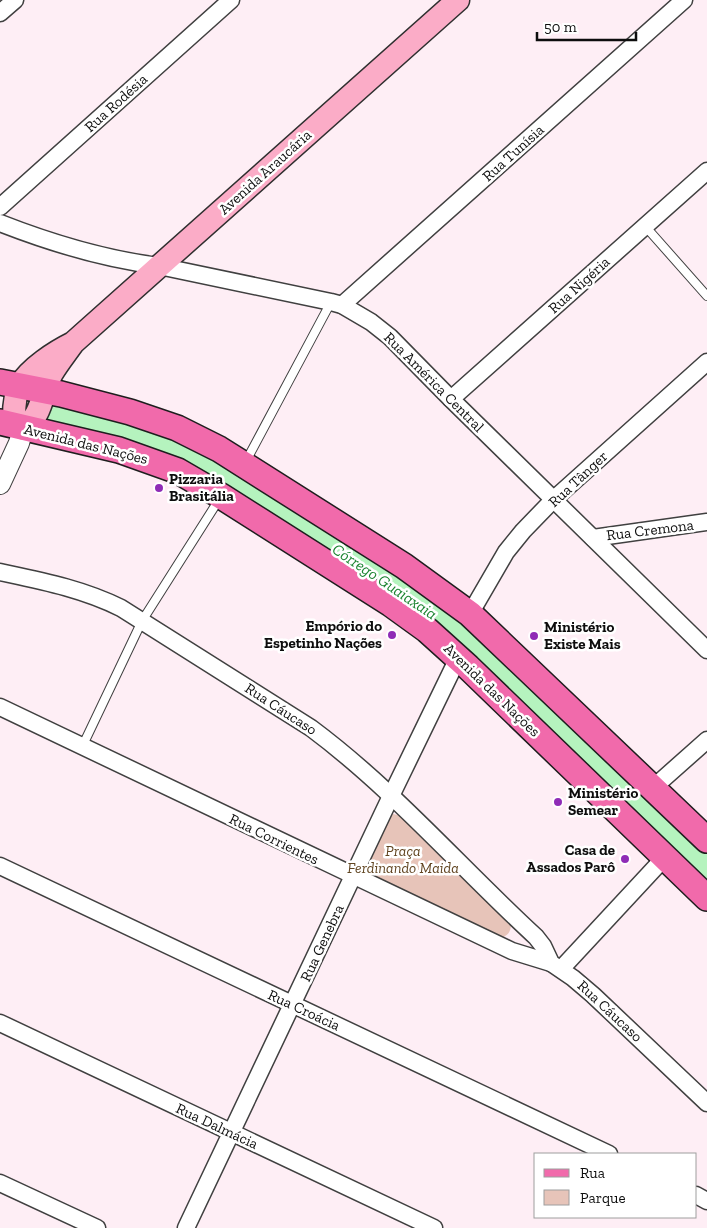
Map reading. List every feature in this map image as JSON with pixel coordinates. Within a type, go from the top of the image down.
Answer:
[{"type":"main road","name":"Avenida Araucária","points":[[21,404],[52,373],[72,343],[458,0]]},
{"type":"main road","points":[[21,404],[130,412],[177,428],[219,449],[404,566],[470,614],[707,840]]},
{"type":"main road","name":"Avenida das Nações","points":[[21,404],[178,471],[221,496],[391,604],[427,630],[458,658],[707,898]]},
{"type":"street","points":[[0,13],[15,0]]},
{"type":"street","name":"Rua Rodésia","points":[[0,207],[231,0]]},
{"type":"street","name":"Rua Tunísia","points":[[337,303],[684,0]]},
{"type":"street","name":"Rua Nigéria","points":[[451,399],[707,171]]},
{"type":"street","name":"Rua América Central","points":[[0,224],[71,248],[134,263],[159,266],[337,303],[371,322],[390,337],[707,650]]},
{"type":"street","name":"Rua Tânger","points":[[470,614],[506,552],[553,500],[707,362]]},
{"type":"street","points":[[0,484],[19,443],[21,404]]},
{"type":"street","name":"Rua Cremona","points":[[594,538],[707,522]]},
{"type":"street","name":"Rua Cáucaso","points":[[0,572],[85,592],[106,601],[142,621],[331,742],[391,796],[516,919],[543,946],[556,966],[593,995],[707,1103]]},
{"type":"street","name":"Rua Genebra","points":[[186,1228],[458,658]]},
{"type":"street","name":"Rua Corrientes","points":[[0,707],[512,951],[556,966]]},
{"type":"street","points":[[653,788],[707,740]]},
{"type":"street","points":[[556,966],[665,857]]},
{"type":"street","name":"Rua Croácia","points":[[0,866],[607,1153]]},
{"type":"street","points":[[512,951],[518,934],[516,919]]},
{"type":"street","name":"Rua Dalmácia","points":[[0,1023],[434,1228]]},
{"type":"street","points":[[0,1182],[97,1228]]},
{"type":"lane","points":[[645,226],[707,296]]},
{"type":"lane","points":[[244,465],[337,303]]},
{"type":"lane","points":[[82,747],[142,621],[221,496]]},
{"type":"green space","name":"Praça Ferdinando Maida","points":[[393,814],[402,816],[511,923],[510,930],[506,936],[501,938],[371,877],[367,873],[367,865]]},
{"type":"waterway","name":"Córrego Guaiaxaia","points":[[54,415],[168,446],[221,473],[387,578],[432,610],[472,644],[707,871]]},
{"type":"place","name":"Pizzaria Brasitália","points":[[159,488]]},
{"type":"place","name":"Empório do Espetinho Nações","points":[[392,635]]},
{"type":"place","name":"Ministério Existe Mais","points":[[534,636]]},
{"type":"place","name":"Ministério Semear","points":[[558,802]]},
{"type":"place","name":"Casa de Assados Parô","points":[[625,859]]}]
